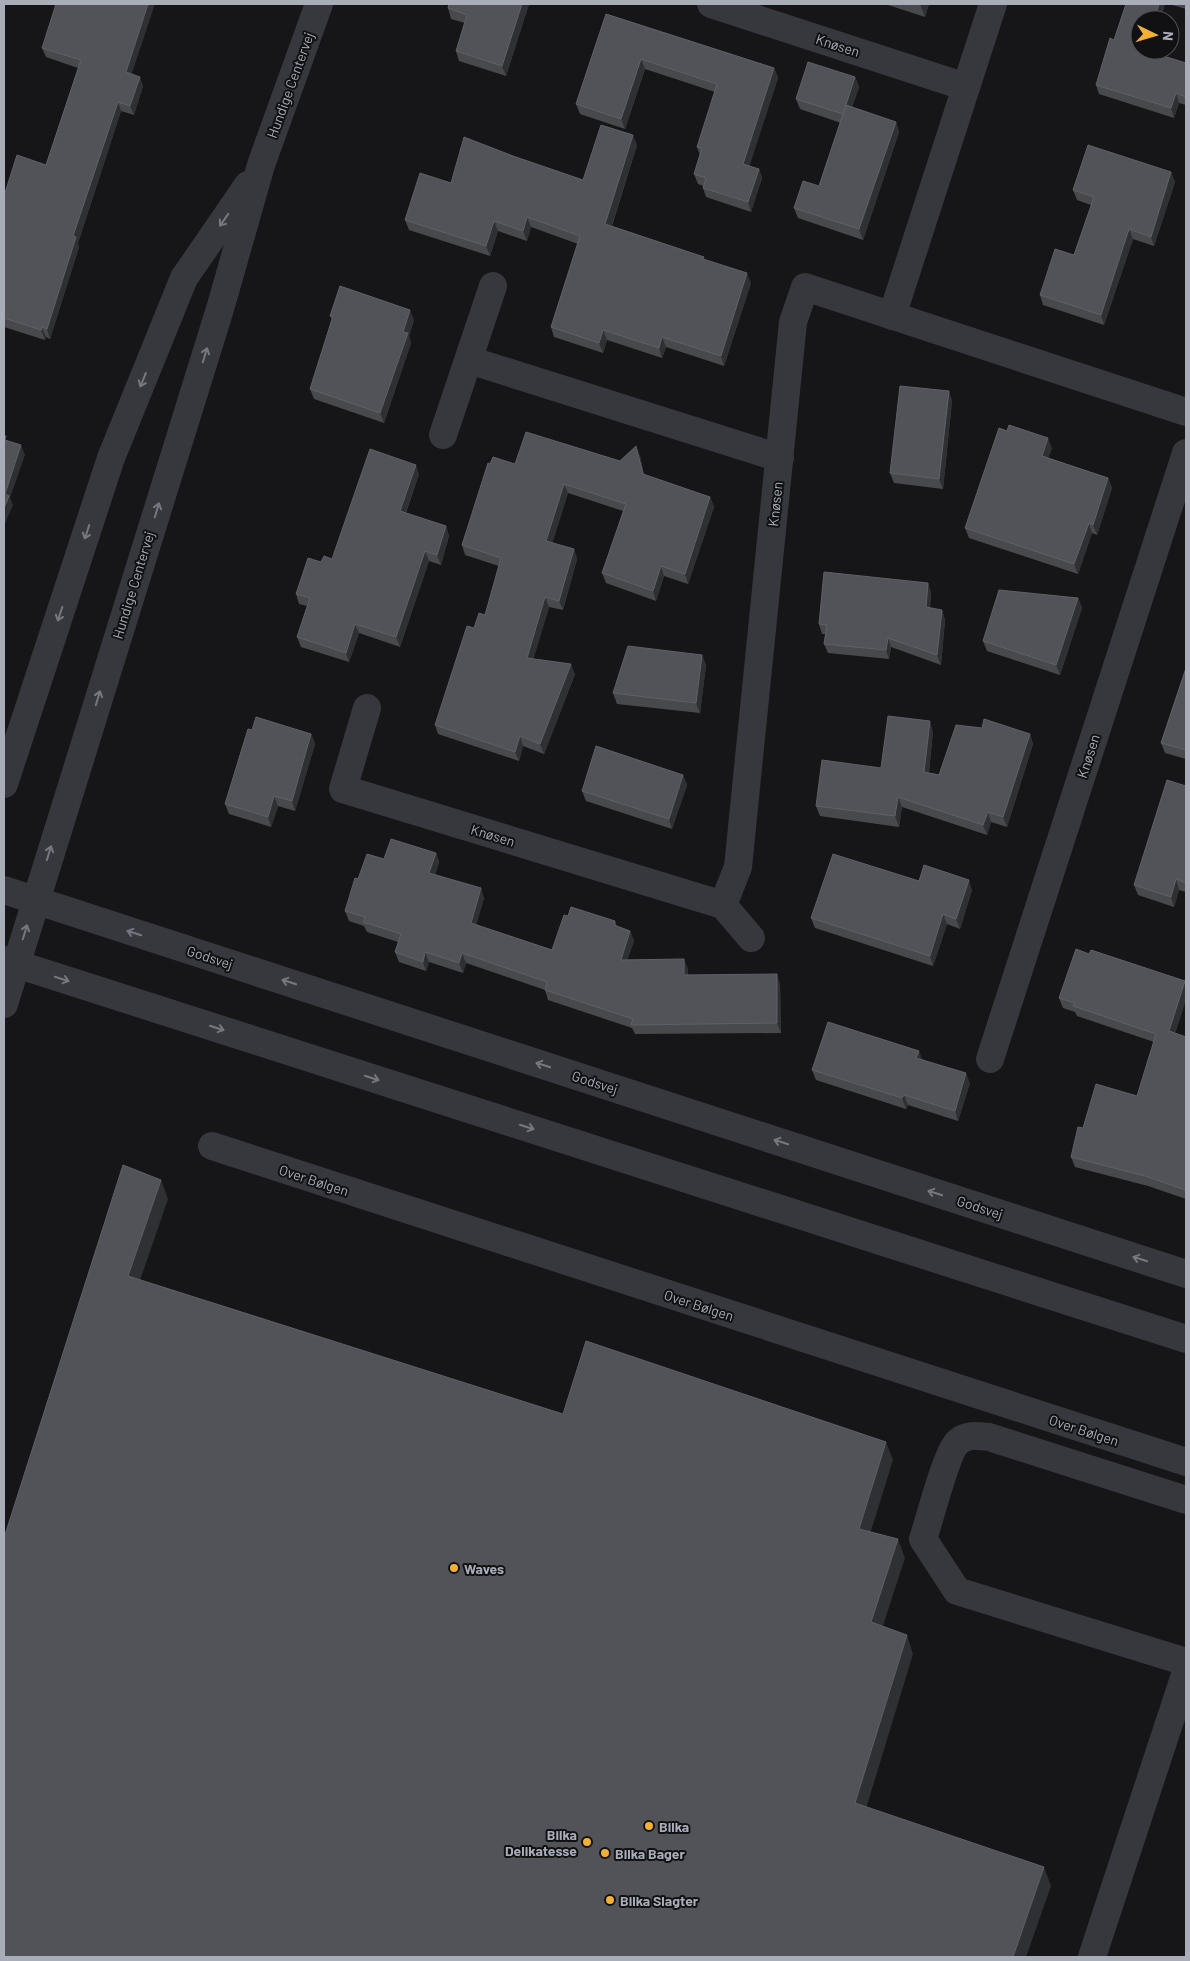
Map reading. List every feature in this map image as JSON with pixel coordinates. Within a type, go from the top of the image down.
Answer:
[{"type":"street","name":"Hundige Centervej","points":[[4,1004],[10,962],[35,900],[220,309],[262,166],[319,4]]},
{"type":"street","name":"Knøsen","points":[[711,4],[966,87]]},
{"type":"street","points":[[892,316],[993,4]]},
{"type":"street","name":"Hundige Centervej","points":[[4,784],[111,458],[184,278],[262,166]]},
{"type":"street","points":[[443,435],[493,286]]},
{"type":"street","name":"Knøsen","points":[[367,708],[343,789],[723,905],[738,867],[793,322],[805,287],[1186,412]]},
{"type":"street","points":[[469,360],[780,458]]},
{"type":"street","name":"Knøsen","points":[[990,1059],[1186,453]]},
{"type":"street","name":"Godsvej","points":[[4,890],[1186,1274]]},
{"type":"street","points":[[723,905],[751,938]]},
{"type":"street","points":[[10,962],[1186,1339]]},
{"type":"street","name":"Over Bølgen","points":[[212,1146],[1186,1462]]},
{"type":"street","points":[[1186,1500],[989,1437],[972,1435],[958,1441],[950,1455],[924,1539],[957,1591],[1186,1662]]},
{"type":"street","points":[[1092,1957],[1186,1672]]},
{"type":"building","points":[[56,4],[148,4],[126,72],[140,77],[130,106],[118,102],[73,236],[76,237],[47,329],[42,327],[41,330],[4,318],[4,196],[17,155],[46,165],[81,60],[42,48]]},
{"type":"building","points":[[449,4],[522,4],[502,66],[456,51],[467,15],[448,8]]},
{"type":"building","points":[[1126,4],[1159,4],[1157,10],[1130,10],[1130,60],[1176,60],[1186,63],[1186,97],[1176,93],[1171,108],[1096,85],[1110,38],[1114,40]]},
{"type":"building","points":[[606,14],[774,68],[743,164],[759,169],[748,202],[703,188],[706,178],[694,174],[702,148],[697,147],[717,84],[641,59],[621,119],[576,104]]},
{"type":"building","points":[[808,62],[855,77],[843,114],[796,99]]},
{"type":"building","points":[[846,105],[896,122],[859,229],[794,208],[803,181],[819,186]]},
{"type":"building","points":[[601,125],[633,135],[605,224],[747,273],[721,356],[662,337],[659,348],[603,330],[599,343],[551,327],[580,236],[527,217],[523,231],[494,221],[486,246],[405,220],[420,173],[451,183],[464,137],[583,180]]},
{"type":"building","points":[[1088,145],[1171,172],[1151,237],[1129,229],[1101,315],[1040,295],[1055,249],[1074,255],[1094,197],[1073,190]]},
{"type":"building","points":[[340,286],[410,310],[403,332],[408,333],[380,413],[310,389],[333,316],[330,316]]},
{"type":"building","points":[[900,386],[949,391],[939,479],[890,473]]},
{"type":"building","points":[[1009,425],[1048,438],[1042,456],[1108,478],[1093,525],[1089,523],[1074,564],[965,528],[999,428],[1007,431]]},
{"type":"building","points":[[526,432],[620,461],[636,446],[643,474],[710,497],[685,574],[661,566],[653,591],[602,573],[626,504],[564,484],[546,541],[574,549],[559,601],[545,597],[527,658],[571,664],[540,744],[520,736],[515,752],[435,725],[467,626],[474,628],[479,613],[485,615],[501,558],[462,545],[488,463],[490,464],[493,457],[515,464]]},
{"type":"building","points":[[4,436],[6,436],[5,440],[21,445],[5,494],[9,496],[4,508]]},
{"type":"building","points":[[370,449],[416,465],[400,511],[446,526],[437,555],[425,551],[396,637],[355,624],[346,653],[297,637],[310,598],[296,594],[308,558],[321,562],[324,556],[332,559]]},
{"type":"building","points":[[824,572],[928,583],[926,607],[942,610],[937,655],[888,638],[886,650],[824,644],[827,625],[819,624]]},
{"type":"building","points":[[999,590],[1078,598],[1056,665],[983,641]]},
{"type":"building","points":[[628,646],[702,655],[696,703],[613,693]]},
{"type":"building","points":[[1186,668],[1186,750],[1161,743]]},
{"type":"building","points":[[888,716],[930,721],[924,772],[939,775],[956,725],[982,728],[984,719],[1030,734],[1003,817],[988,812],[983,825],[898,797],[895,816],[816,806],[822,760],[881,768]]},
{"type":"building","points":[[256,717],[311,734],[292,801],[274,796],[268,817],[225,804],[248,729],[252,730]]},
{"type":"building","points":[[596,746],[683,775],[669,819],[582,791]]},
{"type":"building","points":[[1167,780],[1186,786],[1186,883],[1176,879],[1171,897],[1134,885]]},
{"type":"building","points":[[391,839],[436,853],[429,873],[481,888],[471,923],[552,950],[564,915],[568,916],[571,907],[615,921],[614,925],[630,931],[621,960],[684,959],[684,975],[777,974],[777,1023],[631,1025],[633,1019],[545,990],[547,982],[462,953],[459,963],[425,952],[423,962],[395,952],[401,934],[363,922],[365,917],[345,911],[355,878],[358,879],[367,854],[384,859]]},
{"type":"building","points":[[833,854],[919,881],[924,865],[969,880],[956,919],[943,914],[930,956],[811,918]]},
{"type":"building","points":[[1076,949],[1089,954],[1091,950],[1185,981],[1169,1031],[1186,1037],[1186,1190],[1145,1176],[1071,1157],[1078,1127],[1083,1128],[1096,1084],[1137,1096],[1156,1034],[1073,1006],[1075,1003],[1059,998]]},
{"type":"building","points":[[828,1022],[919,1051],[916,1058],[966,1073],[955,1111],[904,1095],[902,1098],[812,1070]]},
{"type":"building","name":"Waves","points":[[123,1165],[161,1180],[128,1276],[563,1414],[586,1341],[886,1442],[859,1529],[898,1539],[871,1622],[907,1635],[855,1803],[1044,1867],[1013,1957],[4,1957],[4,1538]]},
{"type":"place","name":"Waves","points":[[454,1568]]},
{"type":"place","name":"Bilka","points":[[649,1826]]},
{"type":"place","name":"Bilka Delikatesse","points":[[587,1842]]},
{"type":"place","name":"Bilka Bager","points":[[605,1853]]},
{"type":"place","name":"Bilka Slagter","points":[[610,1900]]}]
